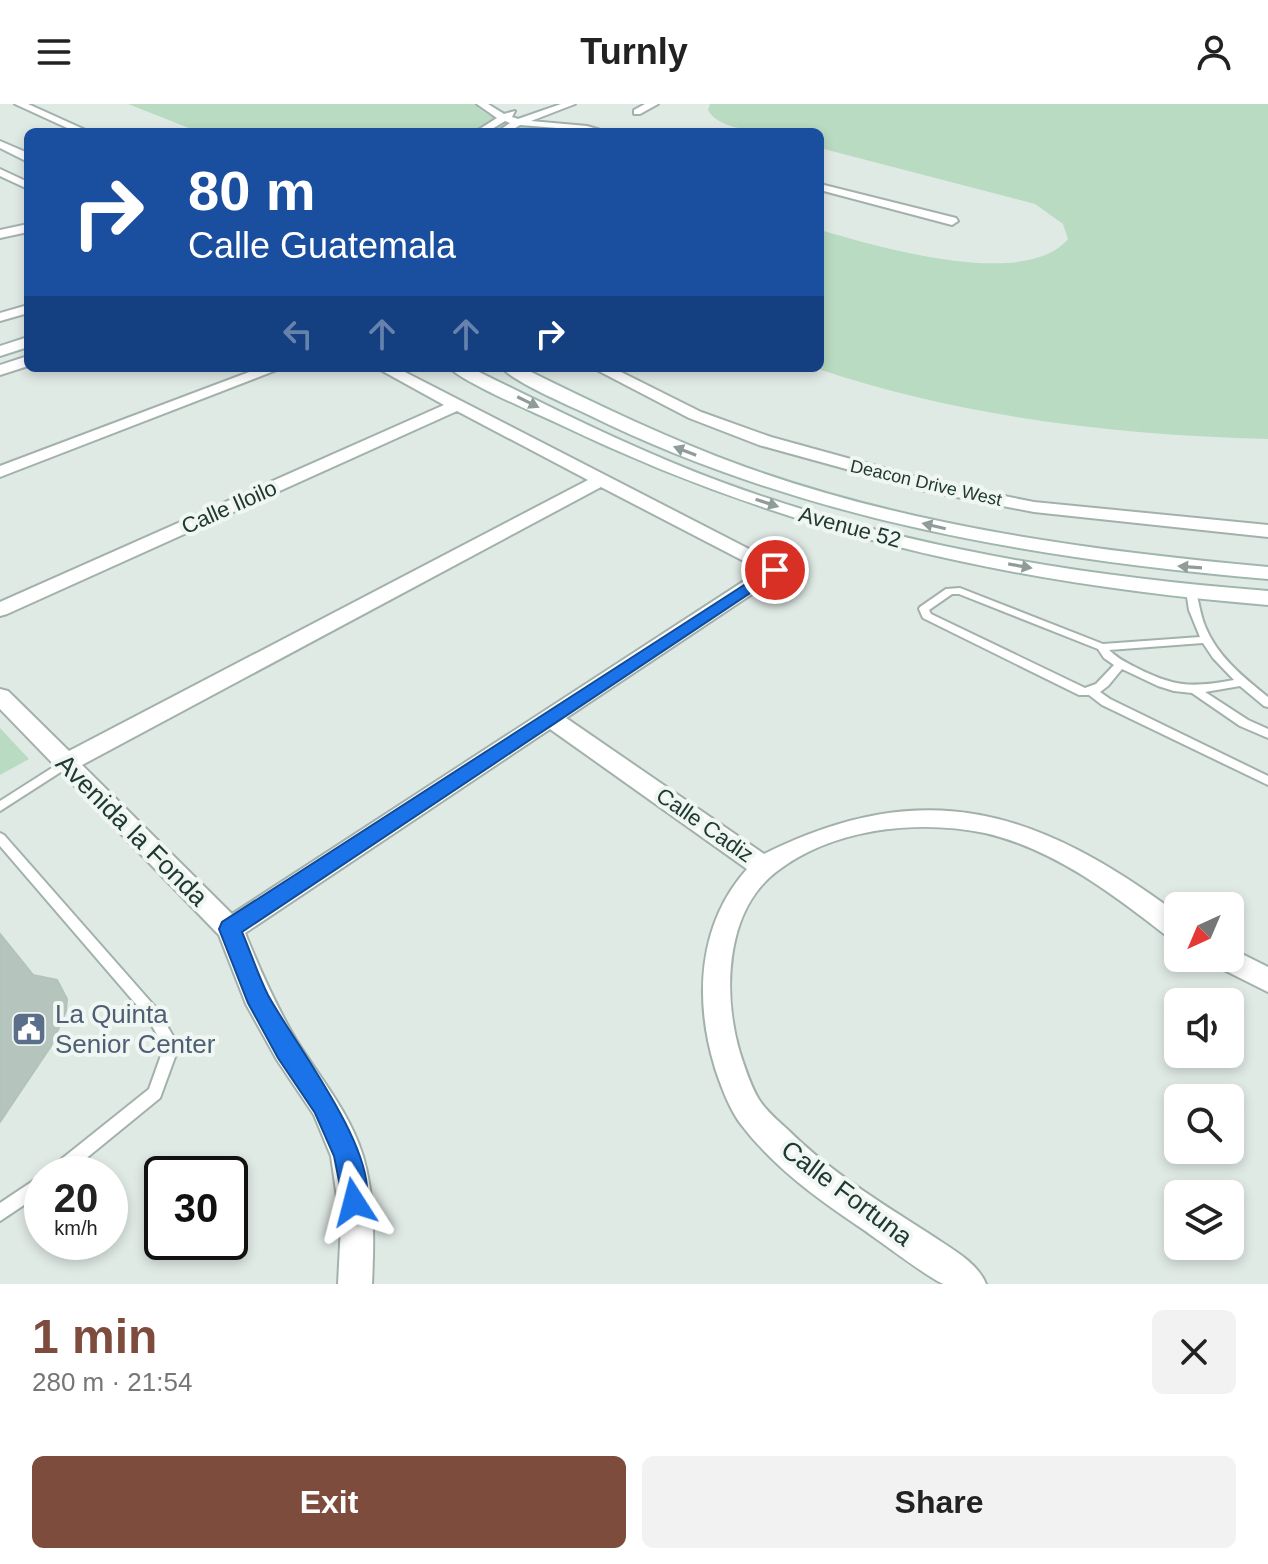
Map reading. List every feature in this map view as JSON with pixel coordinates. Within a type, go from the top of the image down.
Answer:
[{"type":"main road","points":[[0,144],[24,156]]},
{"type":"main road","points":[[0,334],[24,327]]},
{"type":"main road","points":[[0,351],[24,343]]},
{"type":"main road","name":"Avenue 52","points":[[466,372],[666,467],[810,517],[989,560],[1191,591],[1268,598]]},
{"type":"main road","name":"Avenue 52","points":[[518,372],[667,444],[744,473],[835,501],[940,527],[1061,550],[1167,566],[1268,573]]},
{"type":"street","points":[[20,104],[76,128]]},
{"type":"street","points":[[482,104],[519,122],[569,128]]},
{"type":"street","points":[[486,128],[504,116],[540,104]]},
{"type":"street","points":[[509,128],[570,104]]},
{"type":"street","points":[[637,112],[653,104]]},
{"type":"street","points":[[2,174],[24,184]]},
{"type":"street","points":[[824,188],[952,221]]},
{"type":"street","points":[[0,234],[24,229]]},
{"type":"street","points":[[0,317],[24,310]]},
{"type":"street","points":[[0,370],[24,362]]},
{"type":"street","points":[[0,472],[263,372]]},
{"type":"street","points":[[230,929],[775,570],[393,372]]},
{"type":"street","name":"Deacon Drive West","points":[[609,372],[695,415],[765,441],[918,483],[1034,507],[1268,531]]},
{"type":"street","name":"Calle Iloilo","points":[[0,610],[458,405]]},
{"type":"street","points":[[66,763],[601,480]]},
{"type":"street","name":"Avenida la Fonda","points":[[0,696],[230,929],[256,996],[287,1051],[325,1106],[347,1156],[358,1225],[355,1284]]},
{"type":"street","name":"Calle Cadiz","points":[[549,717],[764,867],[810,841],[850,827],[896,819],[953,819],[1014,833],[1070,854],[1124,888],[1164,918]]},
{"type":"street","name":"Calle Fortuna","points":[[764,867],[735,904],[718,951],[716,1001],[725,1056],[749,1110],[792,1158],[969,1284]]},
{"type":"street","points":[[1244,967],[1268,980]]},
{"type":"lane","points":[[1207,640],[1102,647],[960,591],[950,591],[924,609],[927,616],[1083,692],[1092,692],[1106,702],[1268,781]]},
{"type":"lane","points":[[1191,591],[1194,620],[1225,668],[1268,703]]},
{"type":"lane","points":[[1102,647],[1110,658],[1159,685],[1196,691],[1242,682]]},
{"type":"lane","points":[[1092,692],[1121,664]]},
{"type":"lane","points":[[1196,691],[1244,723],[1268,734]]},
{"type":"lane","points":[[0,807],[66,763]]},
{"type":"lane","points":[[0,838],[152,1013],[172,1046],[155,1093],[77,1156]]},
{"type":"lane","points":[[0,1213],[24,1196]]},
{"type":"green space","points":[[128,104],[475,104],[496,118],[546,128],[189,128]]},
{"type":"green space","points":[[710,104],[1268,104],[1268,439],[1153,433],[1038,420],[925,399],[824,371],[824,231],[912,254],[949,260],[1019,262],[1047,254],[1068,239],[1063,224],[1035,204],[824,149],[824,128],[739,128],[716,119],[708,110]]},
{"type":"green space","points":[[0,728],[29,759],[0,775]]},
{"type":"building","name":"La Quinta Senior Center","points":[[0,934],[33,975],[57,980],[67,999],[66,1011],[51,1046],[0,1122]]},
{"type":"place","name":"La Quinta Senior Center","points":[[29,1029]]},
{"type":"route","points":[[354,1202],[347,1156],[325,1106],[287,1051],[256,996],[230,929],[775,570]]}]
